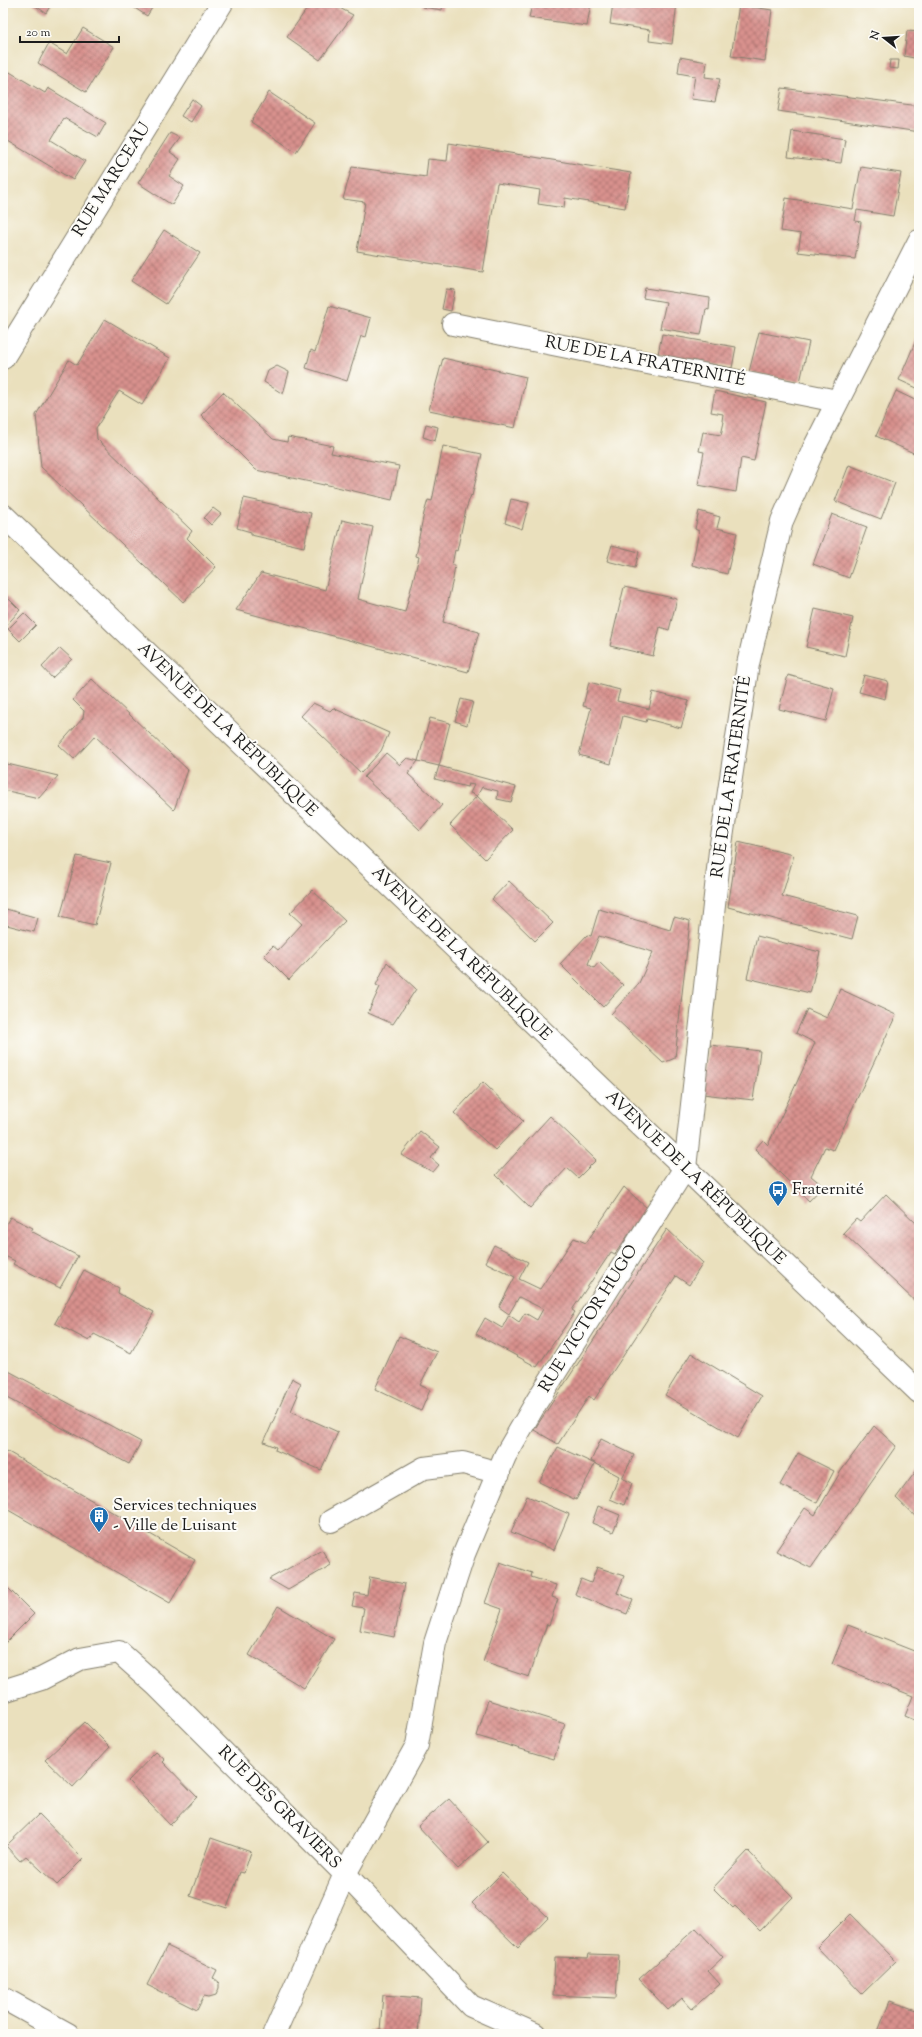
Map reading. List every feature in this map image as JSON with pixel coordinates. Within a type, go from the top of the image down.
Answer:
[{"type":"street","name":"RUE MARCEAU","points":[[3,358],[215,9]]},
{"type":"street","name":"RUE DE LA FRATERNITÉ","points":[[685,1168],[720,851],[748,664],[782,521],[814,448],[919,241]]},
{"type":"street","name":"RUE DE LA FRATERNITÉ","points":[[453,324],[838,401]]},
{"type":"street","name":"AVENUE DE LA RÉPUBLIQUE","points":[[3,515],[919,1392]]},
{"type":"street","name":"RUE VICTOR HUGO","points":[[274,2034],[345,1874],[416,1745],[435,1643],[464,1554],[506,1456],[537,1401],[685,1168]]},
{"type":"street","points":[[331,1521],[424,1468],[463,1463],[499,1473]]},
{"type":"street","name":"RUE DES GRAVIERS","points":[[3,1691],[41,1678],[80,1660],[119,1652],[156,1686],[345,1874],[471,2006],[535,2034]]},
{"type":"street","points":[[3,1998],[68,2034]]},
{"type":"building","points":[[31,3],[52,3],[46,13]]},
{"type":"building","points":[[127,3],[155,3],[147,16]]},
{"type":"building","points":[[311,3],[330,3],[353,15],[320,60],[287,37]]},
{"type":"building","points":[[423,3],[443,3],[442,10],[422,7]]},
{"type":"building","points":[[532,3],[591,3],[587,26],[529,18]]},
{"type":"building","points":[[613,3],[677,3],[672,44],[649,41],[650,30],[610,24]]},
{"type":"building","points":[[739,5],[772,10],[765,61],[731,56]]},
{"type":"building","points":[[83,28],[114,47],[86,92],[38,63],[49,43],[67,54]]},
{"type":"building","points":[[907,31],[919,32],[919,59],[904,56]]},
{"type":"building","points":[[680,57],[707,62],[705,77],[720,79],[715,102],[691,99],[695,76],[678,73]]},
{"type":"building","points":[[890,60],[899,60],[898,69],[889,68]]},
{"type":"building","points":[[8,71],[45,93],[48,88],[106,123],[98,137],[64,118],[51,140],[85,161],[73,180],[3,138],[3,78]]},
{"type":"building","points":[[782,88],[919,106],[919,132],[778,111]]},
{"type":"building","points":[[269,92],[315,123],[296,152],[251,122]]},
{"type":"building","points":[[192,99],[201,106],[191,122],[181,116]]},
{"type":"building","points":[[792,131],[845,139],[841,163],[788,157]]},
{"type":"building","points":[[170,133],[180,138],[170,152],[180,159],[169,176],[184,186],[172,205],[138,183]]},
{"type":"building","points":[[449,143],[631,173],[625,208],[565,198],[564,208],[538,204],[540,190],[497,183],[483,272],[357,251],[365,202],[343,199],[352,167],[426,177],[428,159],[447,161]]},
{"type":"building","points":[[861,167],[901,173],[893,216],[857,210],[855,221],[861,222],[855,259],[798,252],[801,234],[781,231],[786,198],[853,209]]},
{"type":"building","points":[[164,230],[200,253],[166,304],[131,281]]},
{"type":"building","points":[[645,288],[710,298],[709,310],[706,309],[701,335],[660,328],[666,302],[643,298]]},
{"type":"building","points":[[446,289],[455,290],[451,311],[442,309]]},
{"type":"building","points":[[329,306],[371,318],[366,337],[361,336],[347,381],[306,368],[311,350],[315,352]]},
{"type":"building","points":[[105,319],[170,358],[142,405],[119,391],[96,428],[97,439],[192,531],[187,538],[216,567],[183,602],[41,467],[36,415],[69,360],[77,365]]},
{"type":"building","points":[[759,332],[809,342],[800,382],[749,372]]},
{"type":"building","points":[[919,333],[919,389],[899,380]]},
{"type":"building","points":[[662,334],[736,347],[732,368],[658,354]]},
{"type":"building","points":[[443,358],[526,377],[515,428],[429,410]]},
{"type":"building","points":[[277,366],[289,372],[283,394],[264,382],[268,371]]},
{"type":"building","points":[[715,391],[766,402],[754,461],[741,458],[736,492],[698,485],[704,452],[699,451],[703,432],[721,435],[724,422],[722,421],[723,414],[711,412]]},
{"type":"building","points":[[896,391],[919,402],[918,455],[876,436]]},
{"type":"building","points":[[223,392],[273,439],[287,442],[288,437],[333,446],[331,453],[399,466],[392,500],[256,470],[201,415]]},
{"type":"building","points":[[426,424],[438,427],[435,441],[423,437]]},
{"type":"building","points":[[443,446],[482,454],[472,496],[471,495],[466,509],[457,551],[455,550],[452,565],[455,565],[453,579],[443,622],[479,632],[468,672],[236,610],[261,573],[325,590],[342,520],[373,527],[358,599],[405,612],[419,557],[416,556],[424,513],[428,500],[432,501]]},
{"type":"building","points":[[849,465],[895,483],[881,519],[835,501]]},
{"type":"building","points":[[244,498],[311,513],[304,547],[251,535],[251,532],[237,528]]},
{"type":"building","points":[[511,499],[529,503],[522,529],[505,523]]},
{"type":"building","points":[[213,508],[221,514],[211,525],[204,518]]},
{"type":"building","points":[[699,511],[720,517],[717,528],[737,533],[727,574],[692,565],[699,531],[695,529]]},
{"type":"building","points":[[832,514],[867,527],[849,578],[813,564]]},
{"type":"building","points":[[612,545],[639,552],[635,568],[607,561]]},
{"type":"building","points":[[624,587],[677,599],[669,630],[660,627],[653,656],[610,646]]},
{"type":"building","points":[[3,593],[20,610],[3,629]]},
{"type":"building","points":[[815,609],[853,618],[845,656],[806,647]]},
{"type":"building","points":[[24,613],[36,625],[20,641],[8,629]]},
{"type":"building","points":[[60,648],[72,659],[52,678],[42,667]]},
{"type":"building","points":[[788,675],[834,688],[826,721],[779,709]]},
{"type":"building","points":[[864,675],[888,681],[885,699],[859,692]]},
{"type":"building","points":[[92,679],[188,770],[174,810],[95,736],[74,759],[59,745],[83,718],[84,711],[73,700]]},
{"type":"building","points":[[589,682],[620,690],[617,701],[649,709],[653,692],[689,701],[681,728],[647,719],[646,722],[623,716],[611,764],[579,755],[591,708],[583,706]]},
{"type":"building","points":[[461,699],[473,702],[467,725],[455,721]]},
{"type":"building","points":[[313,703],[330,711],[333,708],[389,733],[381,751],[361,773],[301,716]]},
{"type":"building","points":[[430,718],[450,723],[439,766],[418,761]]},
{"type":"building","points":[[386,753],[400,765],[407,758],[418,761],[408,774],[442,805],[420,830],[364,777]]},
{"type":"building","points":[[3,763],[58,776],[39,798],[3,790]]},
{"type":"building","points":[[439,766],[516,787],[511,802],[497,799],[498,791],[482,787],[477,796],[470,793],[474,785],[468,784],[467,787],[435,779]]},
{"type":"building","points":[[477,796],[513,830],[485,859],[450,825]]},
{"type":"building","points":[[738,842],[794,855],[782,896],[858,916],[852,939],[728,907]]},
{"type":"building","points":[[77,856],[111,863],[95,925],[60,917]]},
{"type":"building","points":[[509,881],[553,923],[535,941],[492,899]]},
{"type":"building","points":[[312,890],[345,921],[289,980],[264,955],[273,946],[278,950],[302,924],[290,913]]},
{"type":"building","points":[[6,909],[38,918],[34,932],[3,924]]},
{"type":"building","points":[[599,909],[670,930],[674,917],[690,921],[675,1058],[663,1063],[611,1014],[639,983],[653,952],[599,936],[588,964],[594,968],[599,962],[623,985],[603,1007],[560,964],[587,935],[591,936]]},
{"type":"building","points":[[757,936],[820,952],[810,993],[747,978]]},
{"type":"building","points":[[387,962],[416,989],[393,1024],[368,1013],[380,987],[376,985]]},
{"type":"building","points":[[840,989],[896,1015],[833,1150],[825,1147],[811,1176],[823,1186],[809,1201],[755,1149],[763,1140],[768,1145],[815,1043],[796,1033],[807,1009],[827,1018]]},
{"type":"building","points":[[710,1045],[760,1051],[753,1100],[703,1094]]},
{"type":"building","points":[[483,1082],[523,1121],[495,1150],[454,1113]]},
{"type":"building","points":[[550,1116],[596,1160],[578,1178],[567,1168],[530,1208],[496,1175]]},
{"type":"building","points":[[420,1131],[440,1147],[431,1158],[439,1165],[433,1172],[401,1155]]},
{"type":"building","points":[[624,1187],[647,1208],[615,1254],[611,1252],[572,1310],[575,1312],[537,1367],[476,1334],[485,1318],[502,1328],[509,1315],[519,1322],[525,1313],[537,1320],[543,1309],[519,1297],[509,1314],[499,1307],[515,1277],[485,1262],[494,1245],[528,1262],[519,1279],[540,1289],[574,1238],[586,1243]]},
{"type":"building","points":[[886,1194],[919,1226],[919,1305],[843,1233],[856,1219],[860,1222]]},
{"type":"building","points":[[10,1217],[33,1228],[31,1231],[78,1256],[60,1288],[13,1264],[15,1261],[3,1255],[3,1230]]},
{"type":"building","points":[[667,1229],[703,1263],[689,1285],[676,1276],[594,1400],[589,1396],[558,1444],[534,1430]]},
{"type":"building","points":[[84,1270],[119,1288],[118,1293],[154,1312],[131,1353],[94,1334],[89,1341],[55,1323]]},
{"type":"building","points":[[399,1336],[437,1352],[420,1385],[430,1390],[421,1411],[375,1389]]},
{"type":"building","points":[[691,1353],[762,1396],[738,1438],[665,1395]]},
{"type":"building","points":[[3,1368],[141,1442],[129,1464],[3,1396]]},
{"type":"building","points":[[292,1378],[301,1383],[296,1394],[298,1395],[291,1411],[338,1432],[321,1470],[275,1450],[276,1447],[264,1442]]},
{"type":"building","points":[[874,1426],[896,1446],[811,1568],[776,1551],[805,1508],[815,1515],[841,1471]]},
{"type":"building","points":[[601,1439],[634,1455],[622,1478],[632,1483],[624,1505],[610,1499],[619,1476],[591,1461]]},
{"type":"building","points":[[558,1447],[595,1464],[576,1500],[539,1482]]},
{"type":"building","name":"Services techniques - Ville de Luisant","points":[[3,1449],[195,1560],[170,1603],[3,1507]]},
{"type":"building","points":[[798,1453],[834,1471],[817,1503],[780,1485]]},
{"type":"building","points":[[919,1467],[919,1520],[896,1498]]},
{"type":"building","points":[[527,1496],[569,1514],[554,1550],[511,1532]]},
{"type":"building","points":[[598,1506],[620,1515],[613,1532],[592,1523]]},
{"type":"building","points":[[322,1550],[331,1565],[288,1590],[269,1579]]},
{"type":"building","points":[[500,1562],[532,1573],[531,1577],[556,1585],[552,1597],[558,1599],[549,1625],[547,1624],[529,1677],[483,1662],[502,1609],[485,1603]]},
{"type":"building","points":[[597,1567],[624,1576],[617,1593],[633,1599],[627,1614],[575,1594],[581,1579],[591,1583]]},
{"type":"building","points":[[370,1577],[405,1584],[394,1637],[360,1630],[364,1608],[352,1606],[355,1593],[367,1595]]},
{"type":"building","points":[[5,1585],[34,1614],[3,1645],[3,1588]]},
{"type":"building","points":[[278,1606],[334,1639],[304,1688],[249,1655]]},
{"type":"building","points":[[848,1625],[919,1653],[919,1722],[905,1716],[913,1696],[832,1664]]},
{"type":"building","points":[[488,1700],[565,1724],[554,1759],[477,1736]]},
{"type":"building","points":[[85,1722],[110,1747],[73,1787],[45,1760]]},
{"type":"building","points":[[156,1752],[165,1760],[163,1762],[197,1797],[170,1825],[128,1781]]},
{"type":"building","points":[[449,1799],[488,1842],[458,1869],[418,1826]]},
{"type":"building","points":[[39,1814],[83,1859],[57,1885],[26,1856],[20,1861],[6,1846]]},
{"type":"building","points":[[211,1838],[251,1852],[244,1873],[240,1872],[227,1908],[190,1896]]},
{"type":"building","points":[[748,1851],[793,1897],[760,1931],[735,1906],[733,1908],[713,1888]]},
{"type":"building","points":[[502,1873],[548,1917],[518,1948],[472,1903]]},
{"type":"building","points":[[850,1914],[896,1961],[862,1994],[817,1947]]},
{"type":"building","points":[[696,1928],[723,1957],[708,1971],[720,1984],[692,2009],[682,1998],[668,2010],[639,1979]]},
{"type":"building","points":[[167,1946],[217,1970],[213,1978],[219,1983],[219,1988],[216,1995],[209,1997],[204,1996],[197,2010],[147,1985]]},
{"type":"building","points":[[589,1954],[619,1955],[616,1998],[553,1995],[555,1957],[588,1958]]},
{"type":"building","points":[[383,1995],[421,1998],[418,2034],[373,2034],[373,2030],[380,2030]]},
{"type":"building","points":[[890,2001],[919,2011],[919,2034],[877,2034]]},
{"type":"place","name":"Fraternité","points":[[778,1207]]},
{"type":"place","name":"Services techniques - Ville de Luisant","points":[[99,1533]]}]
